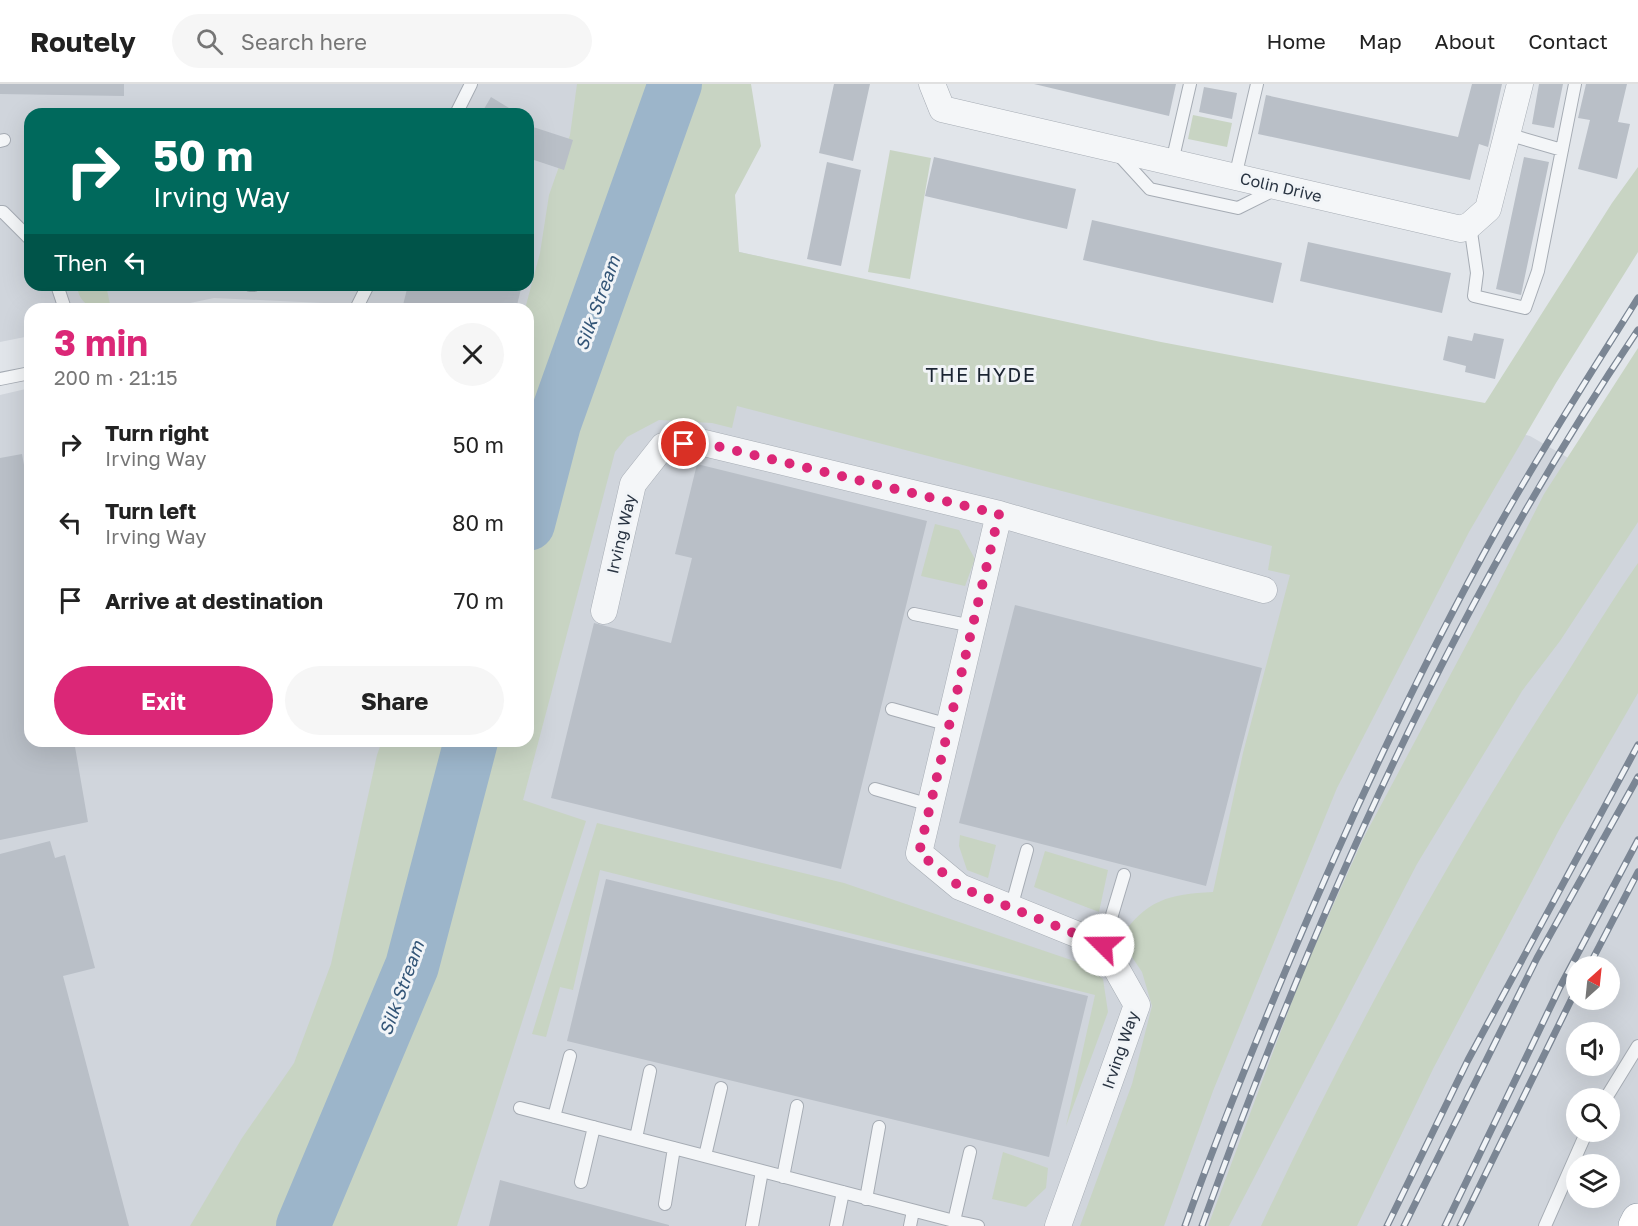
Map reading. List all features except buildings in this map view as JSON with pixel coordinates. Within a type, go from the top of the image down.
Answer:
[{"type":"highway","points":[[1635,1226],[1638,1220]]},
{"type":"street","name":"Colin Drive","points":[[932,84],[942,109],[1461,229],[1470,225]]},
{"type":"street","points":[[1470,225],[1488,209],[1520,84]]},
{"type":"street","name":"Irving Way","points":[[604,610],[633,484],[663,446],[704,443],[999,514],[1264,590]]},
{"type":"street","points":[[999,514],[919,853],[960,887],[1103,945]]},
{"type":"street","name":"Irving Way","points":[[1058,1226],[1137,1005],[1103,945]]},
{"type":"lane","points":[[459,108],[471,84]]},
{"type":"lane","points":[[1172,162],[1190,84]]},
{"type":"lane","points":[[1235,177],[1257,84]]},
{"type":"lane","points":[[1470,225],[1477,273],[1474,296],[1525,308],[1538,272],[1575,84]]},
{"type":"lane","points":[[1507,134],[1562,150]]},
{"type":"lane","points":[[1112,148],[1150,189],[1238,208],[1280,187]]},
{"type":"lane","points":[[0,213],[3,212],[24,233]]},
{"type":"lane","points":[[0,379],[24,374]]},
{"type":"lane","points":[[914,614],[972,626]]},
{"type":"lane","points":[[892,709],[949,725]]},
{"type":"lane","points":[[875,789],[930,805]]},
{"type":"lane","points":[[1011,908],[1027,850]]},
{"type":"lane","points":[[1103,945],[1124,875]]},
{"type":"lane","points":[[1612,1088],[1638,1046]]},
{"type":"lane","points":[[554,1117],[570,1056]]},
{"type":"lane","points":[[636,1138],[650,1071]]},
{"type":"lane","points":[[705,1156],[721,1088]]},
{"type":"lane","points":[[783,1177],[797,1106]]},
{"type":"lane","points":[[520,1108],[978,1226]]},
{"type":"lane","points":[[581,1182],[594,1127]]},
{"type":"lane","points":[[866,1199],[879,1127]]},
{"type":"lane","points":[[1545,1226],[1582,1142]]},
{"type":"lane","points":[[665,1204],[674,1148]]},
{"type":"lane","points":[[954,1221],[970,1152]]},
{"type":"lane","points":[[752,1226],[762,1171]]},
{"type":"lane","points":[[836,1226],[843,1192]]},
{"type":"lane","points":[[910,1226],[913,1211]]},
{"type":"shaded area","points":[[0,84],[616,84],[530,303],[323,303],[214,298],[190,303],[24,303],[24,337],[0,342]]},
{"type":"shaded area","points":[[624,225],[1530,436],[1638,498],[1638,1226],[0,1226],[0,395],[24,389],[24,747],[534,747],[534,709]]},
{"type":"green space","points":[[577,84],[751,84],[761,146],[735,195],[739,252],[1161,342],[1485,403],[1612,203],[1638,167],[1638,252],[1556,383],[1469,532],[1337,788],[1213,1091],[1164,1226],[1080,1226],[1132,1084],[1152,1006],[1142,972],[1120,939],[1139,915],[1159,902],[1171,897],[1213,892],[1243,753],[1290,575],[1268,570],[1272,546],[737,406],[732,428],[712,423],[659,420],[627,437],[615,452],[523,800],[586,821],[457,1226],[190,1226],[242,1138],[294,1063],[331,964],[380,747],[534,747],[534,303],[527,303],[530,291],[534,291],[534,275],[549,195],[570,135]]},
{"type":"green space","points":[[1193,115],[1232,123],[1227,147],[1188,139]]},
{"type":"green space","points":[[890,150],[931,158],[910,279],[868,272]]},
{"type":"green space","points":[[107,291],[110,303],[85,303],[78,292]]},
{"type":"green space","points":[[1638,348],[1638,522],[1560,641],[1522,691],[1417,864],[1229,1226],[1208,1226],[1303,972],[1364,837],[1544,494]]},
{"type":"green space","points":[[935,524],[959,530],[975,559],[965,586],[921,576]]},
{"type":"green space","points":[[1638,563],[1638,693],[1559,830],[1433,1069],[1357,1226],[1261,1226],[1330,1085],[1441,878],[1522,744]]},
{"type":"green space","points":[[597,823],[844,883],[1083,964],[1103,979],[1108,1012],[1066,1126],[1095,995],[600,870],[573,990],[560,987],[546,1037],[532,1034]]},
{"type":"green space","points":[[960,835],[996,845],[988,878],[967,870],[959,846]]},
{"type":"green space","points":[[1045,851],[1108,870],[1099,912],[1034,887]]},
{"type":"green space","points":[[1003,1152],[1048,1168],[1046,1188],[1026,1207],[992,1199]]},
{"type":"waterway","name":"Silk Stream","points":[[534,501],[554,424],[675,84]]},
{"type":"waterway","name":"Silk Stream","points":[[303,1226],[412,966],[469,747]]},
{"type":"railway","points":[[1185,1226],[1290,960],[1338,849],[1415,685],[1516,495],[1638,298]]},
{"type":"railway","points":[[1202,1226],[1291,994],[1340,879],[1393,764],[1448,652],[1508,542],[1571,434],[1638,330]]},
{"type":"railway","points":[[1387,1226],[1468,1060],[1638,745]]},
{"type":"railway","points":[[1404,1226],[1537,958],[1638,777]]},
{"type":"railway","points":[[1445,1226],[1560,987],[1638,840]]},
{"type":"railway","points":[[1594,956],[1638,872]]},
{"type":"railway","points":[[1460,1226],[1566,1010]]},
{"type":"district","name":"THE HYDE","points":[[981,374]]},
{"type":"route","points":[[684,444],[704,443],[999,514],[919,853],[960,887],[1103,945]]}]
